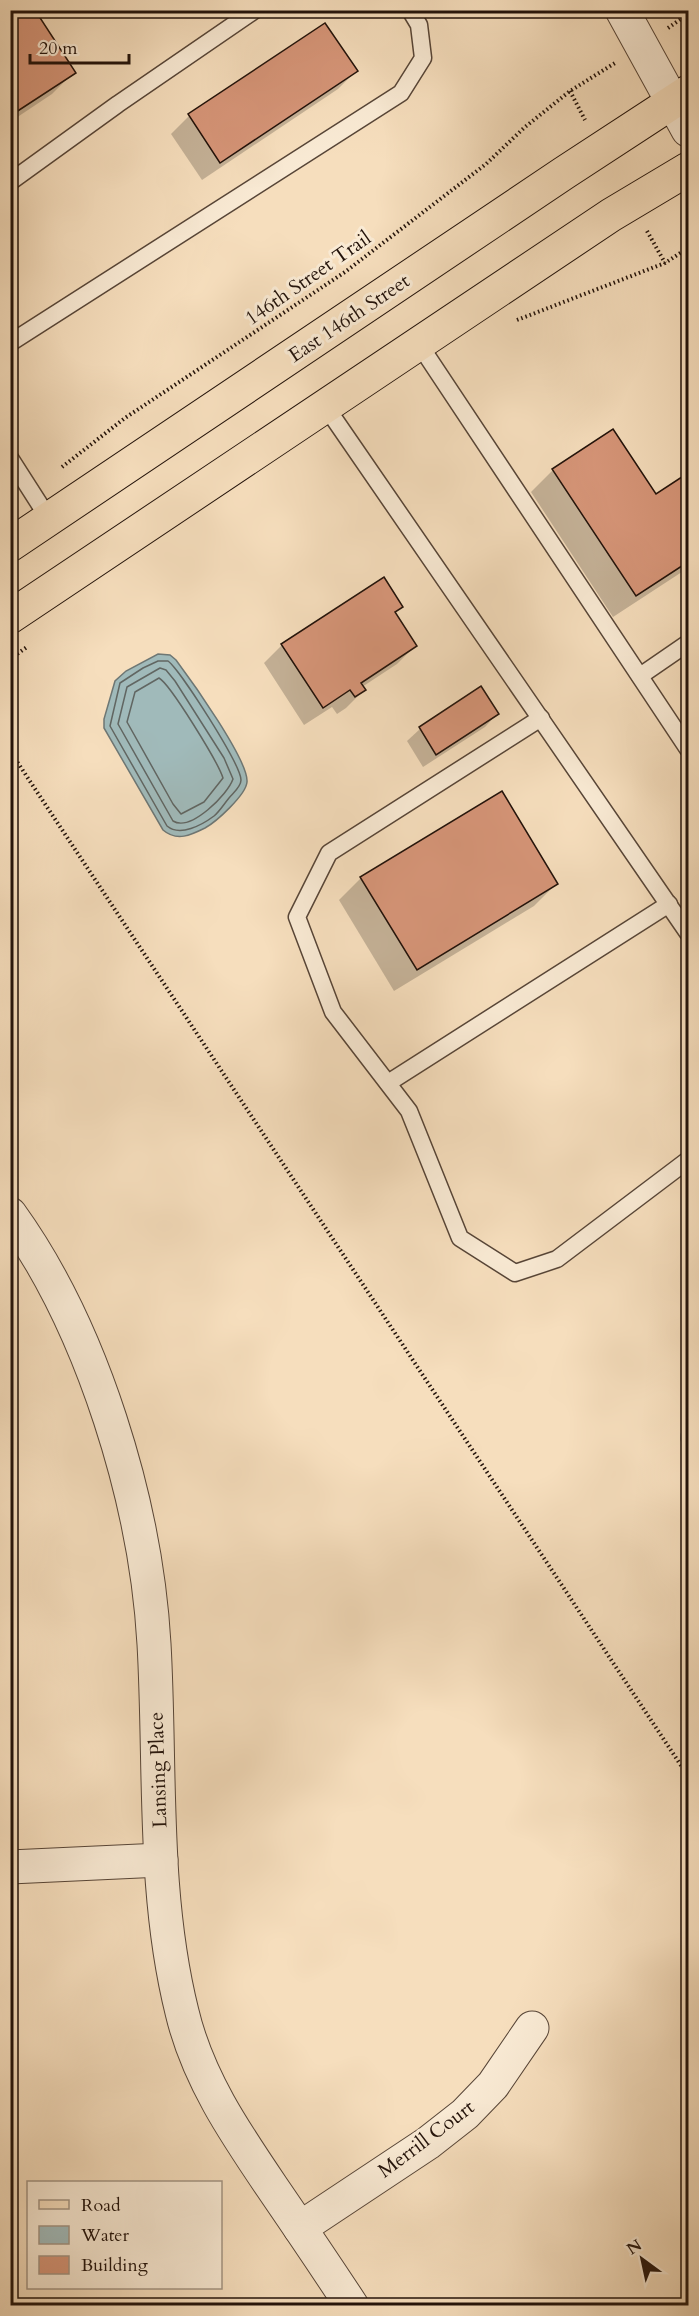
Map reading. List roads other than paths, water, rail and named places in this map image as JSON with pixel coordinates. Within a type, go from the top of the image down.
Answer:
[{"type":"main road","name":"East 146th Street","points":[[10,544],[573,167],[683,109]]},
{"type":"main road","points":[[10,617],[630,203],[688,169]]},
{"type":"street","points":[[622,10],[683,109]]},
{"type":"street","name":"Lansing Place","points":[[10,1214],[46,1272],[90,1365],[117,1442],[135,1511],[154,1642],[161,1860],[169,1955],[182,2015],[196,2058],[239,2138],[352,2306]]},
{"type":"street","points":[[10,1868],[161,1860]]},
{"type":"street","name":"Merrill Court","points":[[300,2228],[428,2143],[465,2114],[493,2085],[532,2028]]},
{"type":"lane","points":[[10,182],[255,10]]},
{"type":"lane","points":[[10,343],[400,93],[423,58],[419,25],[410,10]]},
{"type":"lane","points":[[419,344],[688,749]]},
{"type":"lane","points":[[326,406],[688,933]]},
{"type":"lane","points":[[10,458],[49,519]]},
{"type":"lane","points":[[640,676],[688,643]]},
{"type":"lane","points":[[541,718],[329,853],[297,917],[333,1012],[409,1111],[460,1238],[514,1273],[558,1259],[688,1160]]},
{"type":"lane","points":[[387,1083],[669,904]]},
{"type":"water","points":[[158,654],[170,655],[176,660],[194,685],[239,757],[247,782],[242,794],[216,820],[205,828],[184,836],[174,836],[163,830],[104,728],[104,719],[115,681],[126,671]]},
{"type":"water","points":[[688,1422],[688,1457],[681,1435]]}]
